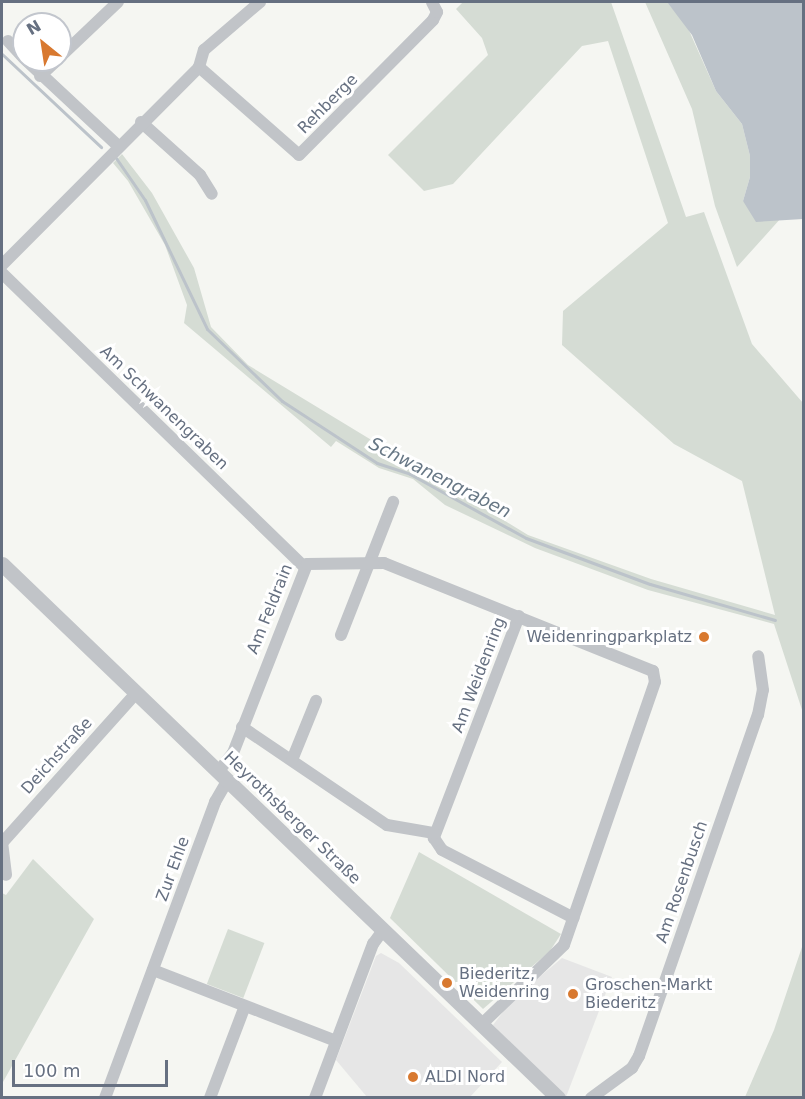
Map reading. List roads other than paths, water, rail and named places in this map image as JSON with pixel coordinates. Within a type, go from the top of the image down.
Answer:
[{"type":"street","points":[[72,46],[118,2]]},
{"type":"street","points":[[2,265],[106,156],[199,67],[204,50],[260,2]]},
{"type":"street","name":"Rehberge","points":[[199,67],[299,155],[434,20],[437,12],[432,2]]},
{"type":"street","points":[[8,41],[12,45]]},
{"type":"street","points":[[36,72],[117,145]]},
{"type":"street","points":[[40,76],[44,72]]},
{"type":"street","points":[[141,122],[200,175],[212,194]]},
{"type":"street","name":"Am Schwanengraben","points":[[2,273],[303,566]]},
{"type":"street","points":[[341,635],[393,502]]},
{"type":"street","name":"Am Feldrain","points":[[223,776],[303,566],[384,563],[519,616]]},
{"type":"street","name":"Heyrothsberger Straße","points":[[2,564],[558,1098]]},
{"type":"street","name":"Am Weidenring","points":[[434,833],[519,616],[644,665],[655,674],[574,918],[559,953],[481,1025]]},
{"type":"street","name":"Am Rosenbusch","points":[[591,1098],[632,1068],[639,1056],[758,716],[762,690],[758,656]]},
{"type":"street","name":"Deichstraße","points":[[6,874],[2,842],[136,693]]},
{"type":"street","points":[[292,760],[316,701]]},
{"type":"street","points":[[242,727],[387,825],[434,833],[441,849],[574,918]]},
{"type":"street","name":"Zur Ehle","points":[[105,1098],[223,776]]},
{"type":"street","points":[[315,1098],[373,944],[383,930]]},
{"type":"street","points":[[153,970],[336,1041]]},
{"type":"street","points":[[210,1098],[245,1006]]},
{"type":"waterway","name":"Schwanengraben","points":[[2,54],[101,147]]},
{"type":"waterway","name":"Schwanengraben","points":[[116,158],[145,200],[207,329],[282,401],[377,463],[410,474],[526,538],[650,584],[775,620]]},
{"type":"place","name":"Weidenringparkplatz","points":[[704,637]]},
{"type":"place","name":"Biederitz, Weidenring","points":[[447,983]]},
{"type":"place","name":"Groschen-Markt Biederitz","points":[[573,994]]},
{"type":"place","name":"ALDI Nord","points":[[413,1077]]}]
